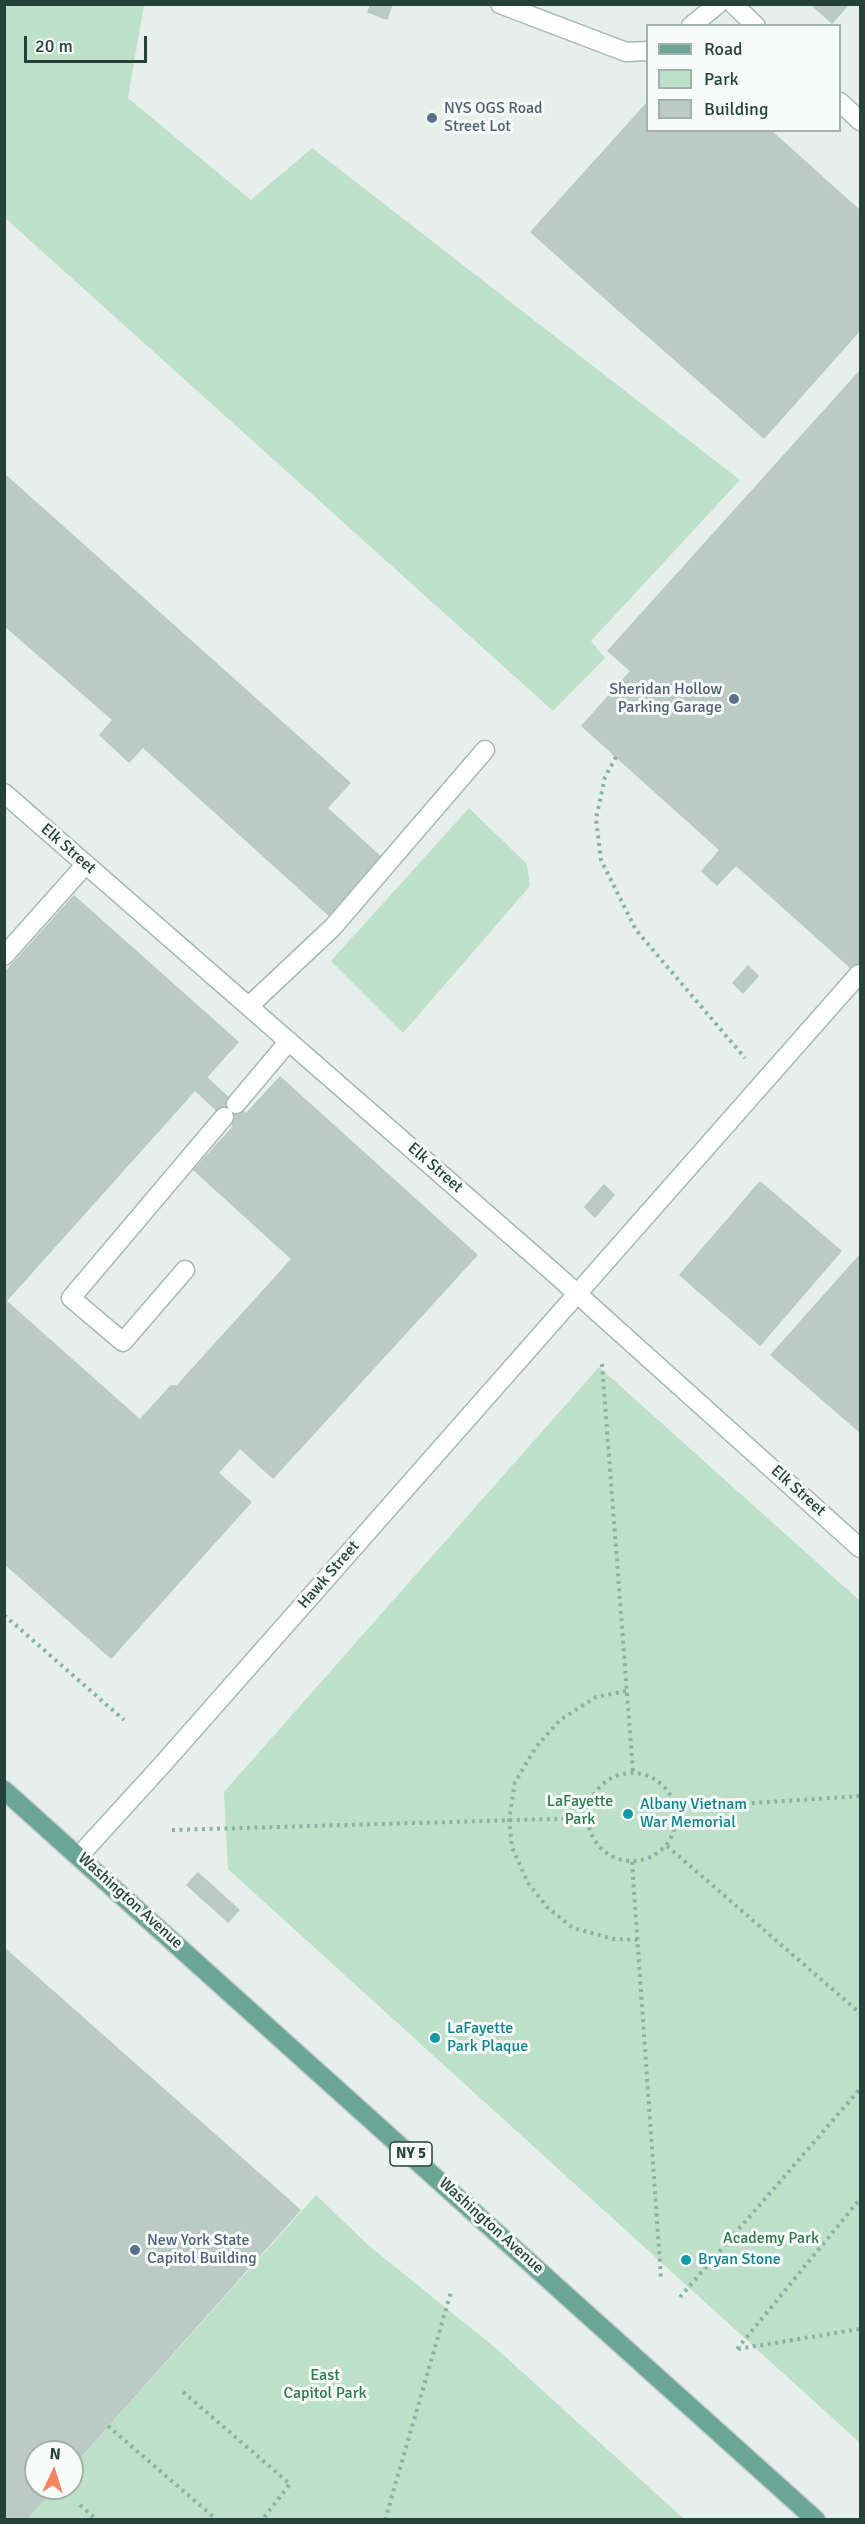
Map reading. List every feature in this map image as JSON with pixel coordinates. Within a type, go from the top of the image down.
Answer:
[{"type":"main road","name":"Washington Avenue","points":[[4,1790],[816,2520]]},
{"type":"street","points":[[500,4],[626,52],[646,51]]},
{"type":"street","points":[[693,24],[718,4]]},
{"type":"street","points":[[733,4],[754,24]]},
{"type":"street","points":[[841,103],[861,121]]},
{"type":"street","points":[[249,1006],[333,927],[486,750]]},
{"type":"street","name":"Elk Street","points":[[4,793],[578,1293],[861,1548]]},
{"type":"street","points":[[4,956],[86,864]]},
{"type":"street","name":"Hawk Street","points":[[79,1856],[859,974]]},
{"type":"street","points":[[185,1270],[123,1342],[71,1298],[289,1041]]},
{"type":"path","points":[[616,757],[605,777],[596,819],[601,860],[636,930],[765,1081]]},
{"type":"path","points":[[602,1364],[633,1772]]},
{"type":"path","points":[[4,1615],[124,1720]]},
{"type":"path","points":[[626,1691],[596,1697],[560,1720],[536,1748],[515,1782],[509,1820],[512,1847],[528,1883],[547,1907],[573,1928],[614,1939],[637,1941]]},
{"type":"path","points":[[633,1772],[648,1774],[663,1785],[673,1797],[677,1808],[677,1826],[667,1846],[650,1858],[632,1862],[624,1861],[602,1850],[592,1838],[588,1809],[596,1791],[611,1777],[633,1772]]},
{"type":"path","points":[[677,1808],[861,1796]]},
{"type":"path","points":[[172,1830],[588,1818]]},
{"type":"path","points":[[667,1846],[861,2013]]},
{"type":"path","points":[[632,1862],[661,2278]]},
{"type":"path","points":[[680,2297],[861,2089]]},
{"type":"path","points":[[861,2199],[737,2349],[861,2329]]},
{"type":"path","points":[[385,2520],[451,2292]]},
{"type":"path","points":[[183,2392],[290,2484],[262,2520]]},
{"type":"path","points":[[108,2426],[217,2520]]},
{"type":"path","points":[[80,2505],[97,2520]]},
{"type":"green space","points":[[5,4],[144,5],[128,98],[251,200],[312,148],[740,480],[591,641],[605,658],[553,711],[5,218]]},
{"type":"green space","points":[[469,808],[527,864],[530,886],[403,1033],[331,961]]},
{"type":"green space","name":"LaFayette Park","points":[[599,1367],[860,1601],[860,2443],[228,1869],[224,1792]]},
{"type":"green space","name":"East Capitol Park","points":[[316,2195],[368,2245],[498,2350],[684,2519],[25,2520],[42,2500],[84,2500],[84,2454]]},
{"type":"building","points":[[371,4],[392,4],[387,19],[368,12]]},
{"type":"building","points":[[811,4],[849,4],[832,23]]},
{"type":"building","points":[[646,104],[646,132],[772,132],[780,139],[624,315],[531,232]]},
{"type":"building","points":[[780,139],[860,211],[860,330],[764,438],[624,315]]},
{"type":"building","name":"Sheridan Hollow Parking Garage","points":[[860,371],[860,976],[736,865],[717,885],[702,871],[720,850],[582,726],[631,671],[608,651]]},
{"type":"building","points":[[4,474],[350,783],[327,808],[385,861],[332,918],[143,747],[129,762],[100,735],[113,720],[4,625]]},
{"type":"building","points":[[74,896],[238,1042],[6,1301],[140,1420],[171,1386],[240,1448],[218,1473],[251,1502],[111,1658],[4,1563],[4,974]]},
{"type":"building","points":[[748,966],[758,976],[743,993],[733,983]]},
{"type":"building","points":[[206,1077],[246,1114],[280,1077],[477,1255],[273,1478],[171,1386],[177,1386],[292,1259],[194,1170],[234,1126],[195,1090]]},
{"type":"building","points":[[760,1182],[841,1251],[760,1345],[680,1275]]},
{"type":"building","points":[[604,1185],[614,1195],[595,1217],[585,1207]]},
{"type":"building","points":[[860,1255],[860,1432],[771,1355]]},
{"type":"building","points":[[198,1873],[239,1910],[228,1922],[187,1885]]},
{"type":"building","name":"New York State Capitol Building","points":[[4,1948],[300,2210],[84,2453],[84,2440],[24,2440],[24,2500],[42,2500],[25,2520],[4,2520]]},
{"type":"place","name":"NYS OGS Road Street Lot","points":[[432,118]]},
{"type":"place","name":"Sheridan Hollow Parking Garage","points":[[734,699]]},
{"type":"place","name":"Albany Vietnam War Memorial","points":[[628,1814]]},
{"type":"place","name":"LaFayette Park Plaque","points":[[435,2038]]},
{"type":"place","name":"New York State Capitol Building","points":[[135,2250]]},
{"type":"place","name":"Bryan Stone","points":[[686,2260]]},
{"type":"park label","name":"Academy Park","points":[[771,2239]]}]
